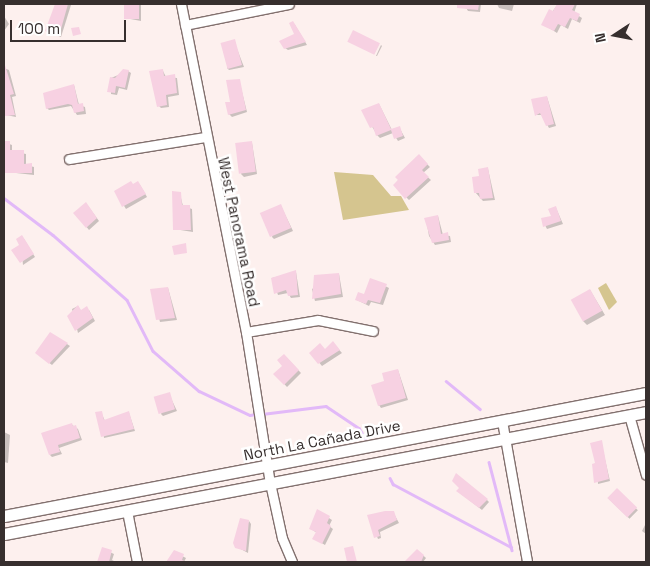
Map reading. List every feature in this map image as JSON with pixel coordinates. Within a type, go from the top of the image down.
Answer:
[{"type":"main road","name":"North La Cañada Drive","points":[[4,516],[646,393]]},
{"type":"main road","points":[[4,534],[646,412]]},
{"type":"street","name":"West Panorama Road","points":[[181,4],[205,137],[246,332],[270,483],[282,538],[292,562]]},
{"type":"street","points":[[186,25],[289,4]]},
{"type":"street","points":[[69,159],[205,137]]},
{"type":"street","points":[[246,332],[318,320],[373,331]]},
{"type":"street","points":[[629,415],[646,475]]},
{"type":"street","points":[[502,421],[528,562]]},
{"type":"street","points":[[128,511],[137,562]]},
{"type":"shaded area","points":[[334,172],[373,175],[391,196],[401,196],[409,210],[343,220]]},
{"type":"shaded area","points":[[606,283],[617,302],[609,310],[598,288]]},
{"type":"building","points":[[55,4],[68,4],[59,36],[45,31]]},
{"type":"building","points":[[124,4],[139,4],[139,19],[124,19]]},
{"type":"building","points":[[457,4],[479,4],[478,10],[457,8]]},
{"type":"building","points":[[557,4],[575,4],[572,10],[580,14],[577,21],[570,18],[565,27],[558,24],[554,31],[541,25],[549,9],[553,11]]},
{"type":"building","points":[[293,21],[306,42],[284,49],[279,41],[294,34],[289,23]]},
{"type":"building","points":[[79,27],[81,34],[73,36],[71,28]]},
{"type":"building","points":[[353,30],[380,43],[374,55],[347,42]]},
{"type":"building","points":[[235,39],[242,65],[227,69],[221,43]]},
{"type":"building","points":[[4,62],[14,94],[10,95],[15,115],[5,116]]},
{"type":"building","points":[[123,69],[129,70],[125,88],[116,86],[115,93],[107,92],[110,77],[115,78]]},
{"type":"building","points":[[163,69],[164,76],[175,74],[177,93],[166,95],[167,105],[157,107],[149,71]]},
{"type":"building","points":[[240,79],[246,110],[228,115],[225,102],[230,102],[226,80]]},
{"type":"building","points":[[74,84],[78,104],[83,103],[84,111],[74,113],[72,105],[68,104],[46,109],[43,93]]},
{"type":"building","points":[[547,96],[554,124],[546,126],[540,113],[535,116],[531,99]]},
{"type":"building","points":[[379,103],[391,129],[400,126],[403,136],[394,139],[391,130],[376,136],[373,127],[370,128],[361,110]]},
{"type":"building","points":[[4,141],[10,141],[10,150],[4,150]]},
{"type":"building","points":[[252,141],[256,172],[239,174],[235,143]]},
{"type":"building","points":[[5,150],[24,150],[24,164],[32,163],[32,173],[5,173]]},
{"type":"building","points":[[419,154],[428,164],[422,170],[429,177],[405,199],[393,185],[398,180],[395,177]]},
{"type":"building","points":[[488,167],[493,198],[480,199],[479,193],[474,193],[472,177],[479,176],[478,169]]},
{"type":"building","points":[[131,181],[133,184],[138,181],[146,194],[122,207],[114,191]]},
{"type":"building","points":[[172,191],[181,192],[182,205],[190,205],[191,230],[173,230]]},
{"type":"building","points":[[86,202],[97,218],[86,228],[73,213]]},
{"type":"building","points":[[281,204],[291,228],[270,237],[260,213]]},
{"type":"building","points":[[556,206],[561,221],[543,227],[541,218],[551,216],[548,209]]},
{"type":"building","points":[[438,215],[441,234],[448,232],[449,240],[432,243],[424,218]]},
{"type":"building","points":[[22,235],[34,254],[20,263],[11,250],[19,245],[16,239]]},
{"type":"building","points":[[186,243],[187,253],[174,255],[172,246]]},
{"type":"building","points":[[296,270],[298,295],[288,296],[286,290],[274,294],[271,278]]},
{"type":"building","points":[[339,273],[341,294],[312,299],[314,275]]},
{"type":"building","points":[[370,278],[387,284],[380,303],[368,300],[366,304],[355,300],[358,292],[364,294]]},
{"type":"building","points":[[168,287],[175,318],[156,320],[150,289]]},
{"type":"building","points":[[590,289],[602,311],[583,322],[571,300]]},
{"type":"building","points":[[78,305],[81,310],[87,306],[93,318],[75,331],[67,316]]},
{"type":"building","points":[[50,332],[68,343],[49,364],[35,353]]},
{"type":"building","points":[[333,341],[340,350],[318,364],[309,353],[320,343],[325,349]]},
{"type":"building","points":[[284,354],[299,370],[284,385],[273,374],[282,366],[277,360]]},
{"type":"building","points":[[398,369],[406,398],[378,406],[371,385],[384,381],[382,373]]},
{"type":"building","points":[[170,392],[175,409],[159,414],[154,397]]},
{"type":"building","points":[[102,411],[104,420],[129,411],[134,429],[101,437],[95,412]]},
{"type":"building","points":[[72,423],[73,426],[76,425],[80,438],[58,445],[60,452],[49,455],[41,433]]},
{"type":"building","points":[[602,440],[609,479],[594,483],[592,464],[595,463],[590,443]]},
{"type":"building","points":[[456,473],[488,499],[479,508],[456,491],[459,488],[452,481]]},
{"type":"building","points":[[617,488],[637,507],[627,518],[607,498]]},
{"type":"building","points":[[317,509],[330,516],[327,523],[331,526],[322,544],[312,539],[316,532],[309,529]]},
{"type":"building","points":[[394,511],[397,520],[378,530],[380,536],[374,538],[367,515]]},
{"type":"building","points":[[240,518],[249,520],[246,551],[235,548],[233,543]]},
{"type":"building","points":[[353,546],[357,562],[347,562],[344,548]]},
{"type":"building","points":[[102,547],[112,550],[109,562],[97,562]]},
{"type":"building","points":[[417,549],[424,555],[421,562],[404,562]]},
{"type":"building","points":[[174,550],[184,554],[182,560],[187,562],[166,562]]},
{"type":"waterway","points":[[4,198],[53,235],[127,300],[153,351],[199,391],[250,415],[256,414]]},
{"type":"waterway","points":[[446,381],[480,409]]},
{"type":"waterway","points":[[262,414],[326,406],[359,428],[365,438]]},
{"type":"waterway","points":[[489,462],[512,550]]},
{"type":"waterway","points":[[390,478],[393,484],[511,547]]}]
